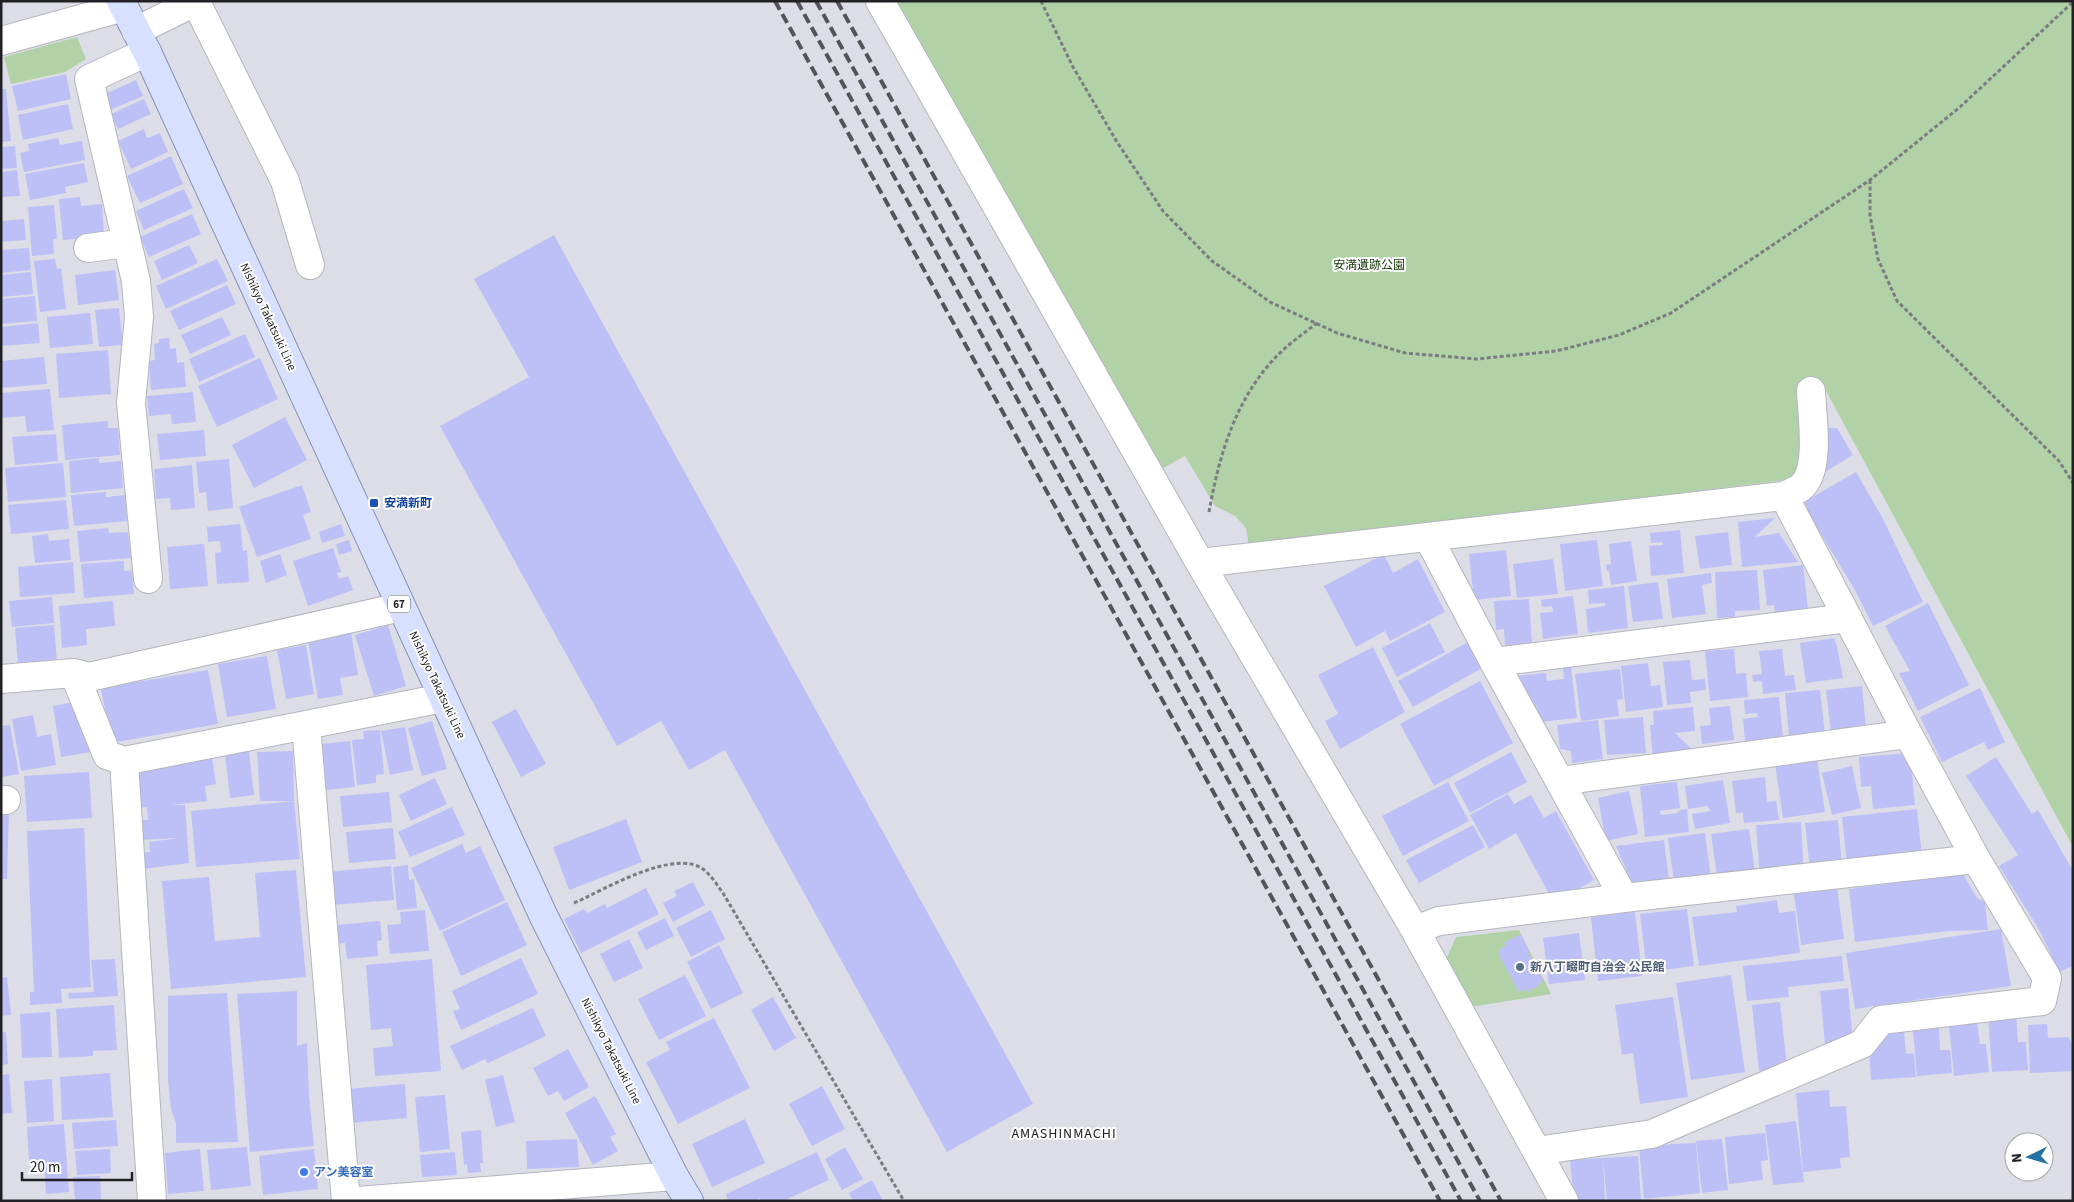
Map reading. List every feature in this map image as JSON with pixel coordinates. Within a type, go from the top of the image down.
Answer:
[{"type":"main road","name":"Nishikyo Takatsuki Line","points":[[122,4],[142,41],[544,917],[674,1176],[689,1201]]},
{"type":"street","points":[[148,579],[131,403],[139,317],[136,281],[89,79],[196,1],[285,180],[310,265]]},
{"type":"street","points":[[880,1],[1200,563],[1415,930],[1564,1201]]},
{"type":"street","points":[[1,41],[122,4]]},
{"type":"street","points":[[88,248],[126,243]]},
{"type":"street","points":[[1200,563],[1784,496],[1802,487],[1812,473],[1811,391]]},
{"type":"street","points":[[1537,1151],[1652,1134],[1862,1044],[1881,1020],[2042,1001],[2047,978],[1976,859],[1908,734],[1784,496]]},
{"type":"street","points":[[1428,537],[1494,662],[1624,898]]},
{"type":"street","points":[[2,673],[74,673],[89,677],[401,607]]},
{"type":"street","points":[[1494,662],[1848,618]]},
{"type":"street","points":[[74,673],[107,755],[124,761],[443,698]]},
{"type":"street","points":[[306,725],[346,1201]]},
{"type":"street","points":[[1560,781],[1908,734]]},
{"type":"street","points":[[124,761],[152,1201]]},
{"type":"street","points":[[1415,930],[1439,921],[1624,898],[1976,859]]},
{"type":"street","points":[[358,1201],[674,1176]]},
{"type":"path","points":[[1041,1],[1073,68],[1117,142],[1163,211],[1212,261],[1270,302],[1337,333],[1406,354],[1477,359],[1556,351],[1619,335],[1671,313],[1870,180],[1960,107],[2073,2]]},
{"type":"path","points":[[1870,180],[1870,215],[1878,259],[1897,301],[2059,461],[2073,484]]},
{"type":"path","points":[[1200,563],[1222,455],[1245,397],[1276,356],[1317,323]]},
{"type":"path","points":[[544,917],[664,864],[686,864],[704,870],[723,893],[904,1201]]},
{"type":"green space","name":"安満遺跡公園","points":[[892,1],[2073,1],[2073,847],[1825,389],[1819,387],[1805,454],[1794,479],[1249,546],[1246,528],[1235,516],[1215,506],[1185,456],[1156,472]]},
{"type":"green space","points":[[77,37],[86,59],[65,72],[11,84],[4,57]]},
{"type":"green space","points":[[1519,930],[1551,994],[1471,1007],[1445,962],[1456,937]]},
{"type":"building","points":[[66,74],[71,99],[18,111],[12,86]]},
{"type":"building","points":[[136,80],[143,96],[110,110],[103,95]]},
{"type":"building","points":[[1,89],[6,89],[11,141],[1,142]]},
{"type":"building","points":[[144,99],[151,114],[118,129],[111,114]]},
{"type":"building","points":[[68,104],[73,129],[23,140],[18,115]]},
{"type":"building","points":[[144,129],[147,138],[160,133],[168,152],[131,169],[118,141]]},
{"type":"building","points":[[58,138],[60,145],[82,141],[85,160],[24,172],[20,153],[29,151],[28,144]]},
{"type":"building","points":[[15,146],[17,168],[1,169],[1,147]]},
{"type":"building","points":[[171,156],[183,184],[140,203],[127,176]]},
{"type":"building","points":[[84,163],[88,182],[65,187],[66,193],[30,200],[25,174]]},
{"type":"building","points":[[17,170],[20,196],[1,197],[1,172]]},
{"type":"building","points":[[184,189],[193,208],[144,230],[136,211]]},
{"type":"building","points":[[80,197],[81,206],[102,204],[104,236],[63,240],[59,199]]},
{"type":"building","points":[[54,205],[57,239],[53,239],[54,254],[32,256],[28,207]]},
{"type":"building","points":[[192,214],[201,234],[149,257],[140,237]]},
{"type":"building","points":[[24,219],[26,240],[1,242],[1,221]]},
{"type":"building","points":[[554,235],[1033,1104],[947,1152],[725,750],[689,770],[661,721],[617,746],[440,426],[529,377],[474,279]]},
{"type":"building","points":[[189,245],[198,263],[162,280],[154,261]]},
{"type":"building","points":[[29,248],[31,270],[1,273],[1,250]]},
{"type":"building","points":[[55,259],[57,269],[61,268],[66,309],[40,312],[34,261]]},
{"type":"building","points":[[217,259],[228,281],[166,309],[156,286]]},
{"type":"building","points":[[115,270],[119,300],[78,305],[75,275]]},
{"type":"building","points":[[31,272],[33,294],[1,297],[1,275]]},
{"type":"building","points":[[227,285],[236,304],[179,330],[170,311]]},
{"type":"building","points":[[35,296],[37,321],[1,324],[1,299]]},
{"type":"building","points":[[119,308],[123,345],[99,347],[95,310]]},
{"type":"building","points":[[90,313],[93,344],[50,348],[47,317]]},
{"type":"building","points":[[222,317],[231,335],[190,354],[181,335]]},
{"type":"building","points":[[38,323],[40,343],[1,346],[1,327]]},
{"type":"building","points":[[245,334],[255,357],[199,382],[189,359]]},
{"type":"building","points":[[169,338],[170,349],[176,348],[177,363],[184,362],[186,387],[151,390],[149,361],[155,360],[154,344],[159,343],[159,339]]},
{"type":"building","points":[[108,350],[111,394],[59,398],[56,354]]},
{"type":"building","points":[[44,357],[47,384],[1,388],[1,361]]},
{"type":"building","points":[[260,358],[278,399],[217,427],[198,386]]},
{"type":"building","points":[[50,389],[54,430],[27,432],[25,416],[2,418],[1,393]]},
{"type":"building","points":[[193,392],[196,422],[172,424],[171,414],[149,416],[147,396]]},
{"type":"building","points":[[285,417],[307,460],[254,488],[232,445]]},
{"type":"building","points":[[108,421],[108,428],[118,428],[120,455],[65,460],[62,425]]},
{"type":"building","points":[[1824,428],[1837,428],[1853,455],[1825,472]]},
{"type":"building","points":[[204,430],[206,456],[160,460],[157,434]]},
{"type":"building","points":[[56,434],[58,461],[15,465],[12,437]]},
{"type":"building","points":[[99,458],[99,463],[121,461],[123,488],[71,493],[69,461]]},
{"type":"building","points":[[229,459],[233,508],[208,511],[206,492],[199,493],[196,462]]},
{"type":"building","points":[[63,463],[66,497],[8,502],[5,468]]},
{"type":"building","points":[[192,465],[195,508],[171,510],[170,498],[156,499],[154,469]]},
{"type":"building","points":[[1856,472],[1882,517],[1923,602],[1873,626],[1855,590],[1802,503]]},
{"type":"building","points":[[302,485],[311,512],[303,515],[311,539],[257,557],[239,507]]},
{"type":"building","points":[[106,492],[106,497],[125,495],[127,521],[74,526],[71,495]]},
{"type":"building","points":[[66,500],[69,529],[11,534],[8,505]]},
{"type":"building","points":[[1775,518],[1755,537],[1779,533],[1798,562],[1742,567],[1738,522]]},
{"type":"building","points":[[240,524],[243,551],[247,550],[249,582],[217,584],[215,553],[221,552],[220,541],[208,542],[207,527]]},
{"type":"building","points":[[341,524],[345,536],[322,543],[319,532]]},
{"type":"building","points":[[108,528],[109,533],[128,532],[131,558],[80,562],[77,531]]},
{"type":"building","points":[[1680,530],[1684,573],[1651,576],[1649,546],[1663,545],[1663,542],[1651,543],[1650,533]]},
{"type":"building","points":[[1728,532],[1732,565],[1700,569],[1695,536]]},
{"type":"building","points":[[48,534],[49,541],[69,539],[71,560],[35,563],[32,536]]},
{"type":"building","points":[[349,540],[352,551],[339,555],[336,544]]},
{"type":"building","points":[[1597,540],[1603,586],[1565,591],[1560,544]]},
{"type":"building","points":[[1631,541],[1637,581],[1611,585],[1606,565],[1611,564],[1609,544]]},
{"type":"building","points":[[204,544],[208,586],[170,589],[167,547]]},
{"type":"building","points":[[333,548],[341,572],[337,573],[339,579],[348,576],[353,590],[308,606],[293,561]]},
{"type":"building","points":[[1506,550],[1511,596],[1474,600],[1469,554]]},
{"type":"building","points":[[280,554],[287,575],[266,583],[260,561]]},
{"type":"building","points":[[1384,554],[1393,573],[1418,559],[1445,612],[1390,641],[1385,631],[1356,647],[1324,586]]},
{"type":"building","points":[[1553,559],[1558,594],[1517,598],[1513,564]]},
{"type":"building","points":[[124,561],[124,571],[132,570],[134,594],[84,598],[81,564]]},
{"type":"building","points":[[73,562],[75,593],[20,597],[18,567]]},
{"type":"building","points":[[1803,565],[1808,610],[1775,613],[1774,605],[1767,606],[1763,570]]},
{"type":"building","points":[[1757,570],[1760,610],[1735,611],[1735,617],[1717,618],[1715,572]]},
{"type":"building","points":[[1711,573],[1712,583],[1702,585],[1706,614],[1672,618],[1667,579]]},
{"type":"building","points":[[1658,582],[1663,619],[1633,622],[1628,586]]},
{"type":"building","points":[[1624,586],[1628,628],[1588,633],[1586,609],[1605,606],[1605,603],[1589,604],[1588,590]]},
{"type":"building","points":[[1573,596],[1578,634],[1543,639],[1540,613],[1553,612],[1552,606],[1542,607],[1541,600]]},
{"type":"building","points":[[52,597],[54,623],[12,627],[9,601]]},
{"type":"building","points":[[1529,599],[1532,643],[1505,645],[1504,629],[1496,630],[1494,601]]},
{"type":"building","points":[[113,601],[115,626],[86,629],[87,645],[62,648],[59,606]]},
{"type":"building","points":[[1928,603],[1969,685],[1918,711],[1899,673],[1910,671],[1885,626]]},
{"type":"building","points":[[1430,623],[1445,652],[1397,677],[1382,648]]},
{"type":"building","points":[[54,625],[57,662],[18,665],[15,628]]},
{"type":"building","points":[[388,625],[406,686],[374,696],[355,635]]},
{"type":"building","points":[[351,632],[358,675],[340,678],[343,695],[318,699],[308,639]]},
{"type":"building","points":[[1834,638],[1843,678],[1806,683],[1800,643]]},
{"type":"building","points":[[1468,642],[1482,668],[1413,707],[1398,681]]},
{"type":"building","points":[[306,645],[314,694],[286,699],[277,650]]},
{"type":"building","points":[[1373,647],[1405,712],[1340,749],[1325,721],[1338,714],[1318,675]]},
{"type":"building","points":[[1734,649],[1736,674],[1746,673],[1748,697],[1710,701],[1705,651]]},
{"type":"building","points":[[1782,649],[1785,676],[1794,675],[1796,690],[1763,694],[1762,681],[1753,682],[1752,675],[1762,674],[1759,651]]},
{"type":"building","points":[[267,656],[276,709],[227,717],[218,664]]},
{"type":"building","points":[[1690,660],[1692,680],[1705,679],[1706,690],[1690,692],[1691,703],[1667,705],[1663,662]]},
{"type":"building","points":[[1648,663],[1651,686],[1660,685],[1663,707],[1626,712],[1621,666]]},
{"type":"building","points":[[1571,666],[1577,718],[1539,722],[1537,706],[1534,708],[1515,676],[1546,673],[1547,681],[1564,679],[1563,667]]},
{"type":"building","points":[[1620,669],[1623,699],[1617,700],[1619,716],[1581,721],[1575,674]]},
{"type":"building","points":[[208,670],[218,724],[111,743],[101,688]]},
{"type":"building","points":[[1480,681],[1513,743],[1434,786],[1400,724]]},
{"type":"building","points":[[1862,686],[1866,729],[1831,732],[1826,690]]},
{"type":"building","points":[[1980,688],[2005,742],[1988,750],[1984,742],[1942,762],[1920,717]]},
{"type":"building","points":[[1820,690],[1825,735],[1789,738],[1785,693]]},
{"type":"building","points":[[1779,697],[1783,739],[1745,742],[1743,719],[1758,717],[1757,713],[1745,714],[1744,700]]},
{"type":"building","points":[[75,702],[97,751],[61,757],[53,706]]},
{"type":"building","points":[[1730,706],[1734,740],[1702,744],[1700,726],[1711,725],[1709,708]]},
{"type":"building","points":[[1693,707],[1695,731],[1675,733],[1699,756],[1653,760],[1650,725],[1654,725],[1653,711]]},
{"type":"building","points":[[516,709],[546,764],[521,777],[492,722]]},
{"type":"building","points":[[33,715],[37,737],[51,734],[56,765],[21,771],[12,719]]},
{"type":"building","points":[[1643,717],[1646,753],[1607,755],[1604,720]]},
{"type":"building","points":[[1598,720],[1603,759],[1572,763],[1571,751],[1560,749],[1557,725]]},
{"type":"building","points":[[432,721],[447,769],[422,776],[408,728]]},
{"type":"building","points":[[10,725],[19,774],[1,777],[1,726]]},
{"type":"building","points":[[405,727],[413,770],[390,775],[381,731]]},
{"type":"building","points":[[380,730],[384,774],[376,775],[376,783],[357,785],[352,740],[364,739],[363,731]]},
{"type":"building","points":[[350,741],[355,787],[326,790],[321,744]]},
{"type":"building","points":[[249,751],[254,795],[230,798],[225,754]]},
{"type":"building","points":[[293,751],[294,801],[260,801],[257,752]]},
{"type":"building","points":[[1511,752],[1527,782],[1470,813],[1454,783]]},
{"type":"building","points":[[1910,753],[1915,805],[1873,809],[1871,786],[1861,787],[1859,757]]},
{"type":"building","points":[[212,756],[216,784],[205,786],[207,801],[171,805],[185,805],[189,863],[143,869],[141,853],[150,852],[149,842],[179,838],[139,840],[138,820],[148,820],[147,807],[136,808],[133,767]]},
{"type":"building","points":[[1996,757],[2032,814],[2038,810],[2073,871],[2073,966],[2059,972],[2040,931],[1999,866],[2018,855],[1966,776]]},
{"type":"building","points":[[1817,758],[1825,812],[1783,818],[1775,764]]},
{"type":"building","points":[[1852,766],[1861,808],[1832,815],[1822,773]]},
{"type":"building","points":[[89,772],[92,818],[27,822],[24,776]]},
{"type":"building","points":[[1765,777],[1767,802],[1776,801],[1779,820],[1744,823],[1743,813],[1736,813],[1732,781]]},
{"type":"building","points":[[435,778],[447,804],[411,821],[399,795]]},
{"type":"building","points":[[1723,780],[1730,823],[1695,829],[1692,814],[1711,811],[1707,806],[1688,809],[1685,786]]},
{"type":"building","points":[[1448,782],[1469,821],[1403,856],[1382,816]]},
{"type":"building","points":[[1677,782],[1680,808],[1660,811],[1661,815],[1677,813],[1680,810],[1687,809],[1689,832],[1645,837],[1640,786]]},
{"type":"building","points":[[1629,791],[1638,834],[1606,841],[1598,798]]},
{"type":"building","points":[[389,792],[392,822],[343,827],[340,796]]},
{"type":"building","points":[[1508,794],[1514,804],[1531,795],[1544,818],[1556,811],[1594,880],[1554,903],[1516,833],[1489,849],[1470,815]]},
{"type":"building","points":[[294,801],[300,859],[196,867],[191,811]]},
{"type":"building","points":[[452,807],[465,835],[410,857],[398,832]]},
{"type":"building","points":[[1917,809],[1922,856],[1847,865],[1842,817]]},
{"type":"building","points":[[1,811],[9,812],[7,879],[1,879]]},
{"type":"building","points":[[626,819],[642,862],[569,890],[553,847]]},
{"type":"building","points":[[1838,820],[1842,866],[1810,870],[1805,823]]},
{"type":"building","points":[[1801,822],[1804,874],[1760,877],[1756,825]]},
{"type":"building","points":[[1473,825],[1485,847],[1419,883],[1406,860]]},
{"type":"building","points":[[84,828],[91,987],[61,989],[62,1003],[30,1005],[30,992],[34,992],[27,831]]},
{"type":"building","points":[[393,828],[396,859],[349,863],[346,832]]},
{"type":"building","points":[[1749,829],[1755,872],[1717,877],[1711,834]]},
{"type":"building","points":[[1705,833],[1711,878],[1674,882],[1668,838]]},
{"type":"building","points":[[1664,840],[1669,880],[1633,885],[1616,846]]},
{"type":"building","points":[[462,844],[466,853],[480,846],[505,900],[440,931],[411,868]]},
{"type":"building","points":[[408,865],[409,880],[414,879],[417,908],[397,910],[393,867]]},
{"type":"building","points":[[391,866],[394,900],[331,905],[328,872]]},
{"type":"building","points":[[296,870],[306,977],[171,989],[162,881],[209,877],[215,941],[260,937],[255,873]]},
{"type":"building","points":[[1963,874],[1977,898],[1985,902],[1988,930],[1948,931],[1855,942],[1849,889]]},
{"type":"building","points":[[693,882],[705,905],[673,922],[663,903],[677,896],[674,891]]},
{"type":"building","points":[[646,888],[659,914],[581,953],[564,919],[584,909],[587,913],[605,904],[607,908]]},
{"type":"building","points":[[1837,888],[1844,939],[1801,945],[1794,894]]},
{"type":"building","points":[[1777,900],[1779,913],[1795,911],[1800,953],[1699,966],[1692,917],[1737,912],[1736,906]]},
{"type":"building","points":[[507,902],[527,945],[461,976],[442,932]]},
{"type":"building","points":[[1687,909],[1694,966],[1647,972],[1640,914]]},
{"type":"building","points":[[425,910],[429,951],[390,954],[387,925],[401,924],[400,912]]},
{"type":"building","points":[[711,910],[725,939],[691,957],[676,928]]},
{"type":"building","points":[[1635,912],[1642,976],[1598,981],[1591,917]]},
{"type":"building","points":[[665,918],[674,936],[646,950],[637,932]]},
{"type":"building","points":[[380,921],[382,940],[377,941],[378,956],[347,959],[345,943],[337,944],[336,925]]},
{"type":"building","points":[[2001,929],[2011,986],[1855,1009],[1846,953]]},
{"type":"building","points":[[1579,933],[1585,980],[1549,984],[1543,938]]},
{"type":"building","name":"新八丁畷町自治会 公民館","points":[[1521,934],[1530,952],[1528,953],[1543,980],[1540,982],[1541,984],[1527,992],[1525,989],[1519,992],[1498,953],[1500,952],[1499,950],[1507,945],[1504,943]]},
{"type":"building","points":[[629,939],[643,968],[614,982],[600,954]]},
{"type":"building","points":[[719,945],[743,993],[711,1009],[687,962]]},
{"type":"building","points":[[1842,956],[1844,981],[1788,987],[1789,997],[1747,1001],[1743,966]]},
{"type":"building","points":[[521,958],[538,994],[461,1030],[453,1011],[460,1009],[452,991]]},
{"type":"building","points":[[115,959],[118,996],[69,999],[68,993],[94,992],[91,960]]},
{"type":"building","points":[[432,959],[441,1071],[375,1076],[373,1048],[393,1046],[391,1028],[371,1030],[366,965]]},
{"type":"building","points":[[685,975],[706,1016],[659,1040],[638,999]]},
{"type":"building","points":[[1731,975],[1745,1072],[1691,1080],[1676,983]]},
{"type":"building","points":[[7,977],[11,1015],[1,1016],[1,978]]},
{"type":"building","points":[[1848,988],[1853,1042],[1825,1045],[1820,991]]},
{"type":"building","points":[[297,991],[297,1046],[307,1043],[309,1095],[314,1146],[250,1152],[237,994]]},
{"type":"building","points":[[227,993],[238,1142],[176,1143],[176,1123],[171,1109],[168,1079],[168,996]]},
{"type":"building","points":[[773,997],[796,1038],[774,1051],[751,1010]]},
{"type":"building","points":[[1673,997],[1688,1097],[1640,1104],[1633,1053],[1622,1055],[1615,1005]]},
{"type":"building","points":[[1780,1002],[1787,1067],[1759,1071],[1752,1005]]},
{"type":"building","points":[[114,1005],[117,1050],[93,1051],[93,1056],[59,1058],[56,1009]]},
{"type":"building","points":[[533,1008],[546,1036],[488,1063],[485,1059],[462,1070],[450,1046]]},
{"type":"building","points":[[50,1012],[52,1057],[22,1058],[20,1014]]},
{"type":"building","points":[[2016,1013],[2018,1042],[2026,1042],[2028,1070],[1992,1072],[1988,1015]]},
{"type":"building","points":[[714,1018],[750,1088],[678,1124],[646,1062],[670,1050],[666,1042]]},
{"type":"building","points":[[1977,1023],[1980,1044],[1986,1044],[1989,1072],[1954,1076],[1949,1026]]},
{"type":"building","points":[[2047,1024],[2048,1038],[2069,1037],[2073,1048],[2073,1071],[2030,1073],[2028,1025]]},
{"type":"building","points":[[1939,1028],[1940,1050],[1950,1050],[1952,1073],[1917,1076],[1913,1031]]},
{"type":"building","points":[[1904,1031],[1906,1054],[1914,1053],[1916,1077],[1871,1080],[1869,1049],[1881,1045],[1880,1033]]},
{"type":"building","points":[[1,1032],[6,1032],[8,1064],[1,1065]]},
{"type":"building","points":[[568,1049],[589,1087],[564,1101],[558,1091],[548,1096],[533,1068]]},
{"type":"building","points":[[110,1073],[113,1117],[62,1120],[60,1077]]},
{"type":"building","points":[[9,1074],[12,1113],[1,1114],[1,1075]]},
{"type":"building","points":[[503,1075],[515,1122],[496,1127],[485,1080]]},
{"type":"building","points":[[52,1079],[54,1121],[27,1123],[24,1081]]},
{"type":"building","points":[[405,1084],[407,1118],[350,1123],[347,1089]]},
{"type":"building","points":[[822,1086],[845,1129],[812,1146],[789,1104]]},
{"type":"building","points":[[1829,1090],[1830,1107],[1846,1106],[1850,1157],[1840,1158],[1841,1168],[1803,1172],[1796,1093]]},
{"type":"building","points":[[445,1095],[450,1149],[420,1152],[415,1097]]},
{"type":"building","points":[[595,1096],[616,1134],[610,1137],[618,1151],[593,1165],[565,1113]]},
{"type":"building","points":[[745,1119],[765,1163],[712,1187],[692,1144]]},
{"type":"building","points":[[116,1120],[118,1146],[74,1149],[72,1123]]},
{"type":"building","points":[[1796,1121],[1804,1182],[1773,1185],[1765,1125]]},
{"type":"building","points":[[64,1124],[69,1192],[46,1194],[44,1160],[29,1160],[27,1127]]},
{"type":"building","points":[[481,1130],[483,1163],[480,1163],[481,1172],[468,1173],[467,1164],[464,1165],[461,1132]]},
{"type":"building","points":[[1765,1133],[1768,1160],[1761,1161],[1763,1180],[1729,1184],[1725,1137]]},
{"type":"building","points":[[577,1139],[579,1167],[527,1169],[526,1141]]},
{"type":"building","points":[[1722,1139],[1728,1190],[1702,1193],[1696,1141]]},
{"type":"building","points":[[1696,1143],[1700,1193],[1644,1199],[1639,1148]]},
{"type":"building","points":[[247,1147],[251,1186],[211,1190],[207,1150]]},
{"type":"building","points":[[845,1147],[863,1179],[842,1190],[825,1159]]},
{"type":"building","points":[[110,1149],[111,1173],[77,1175],[75,1151]]},
{"type":"building","points":[[200,1149],[204,1191],[168,1194],[165,1153]]},
{"type":"building","points":[[314,1149],[318,1189],[263,1195],[259,1156]]},
{"type":"building","points":[[455,1152],[457,1175],[422,1177],[420,1155]]},
{"type":"building","points":[[817,1152],[829,1180],[783,1201],[761,1201],[760,1198],[755,1201],[728,1201],[726,1194]]},
{"type":"building","points":[[1638,1156],[1641,1200],[1607,1201],[1603,1158]]},
{"type":"building","points":[[1603,1158],[1605,1201],[1574,1201],[1570,1160]]},
{"type":"building","points":[[100,1176],[101,1201],[75,1201],[73,1177]]},
{"type":"building","points":[[872,1180],[883,1201],[853,1201],[849,1193]]},
{"type":"railway","points":[[775,1],[1440,1201]]},
{"type":"railway","points":[[797,1],[1461,1201]]},
{"type":"railway","points":[[816,1],[1480,1201]]},
{"type":"railway","points":[[837,1],[1501,1201]]},
{"type":"place","name":"安満新町","points":[[374,503]]},
{"type":"place","name":"新八丁畷町自治会 公民館","points":[[1520,967]]},
{"type":"place","name":"アン美容室","points":[[304,1172]]},
{"type":"district","name":"AMASHINMACHI","points":[[1064,1134]]}]
